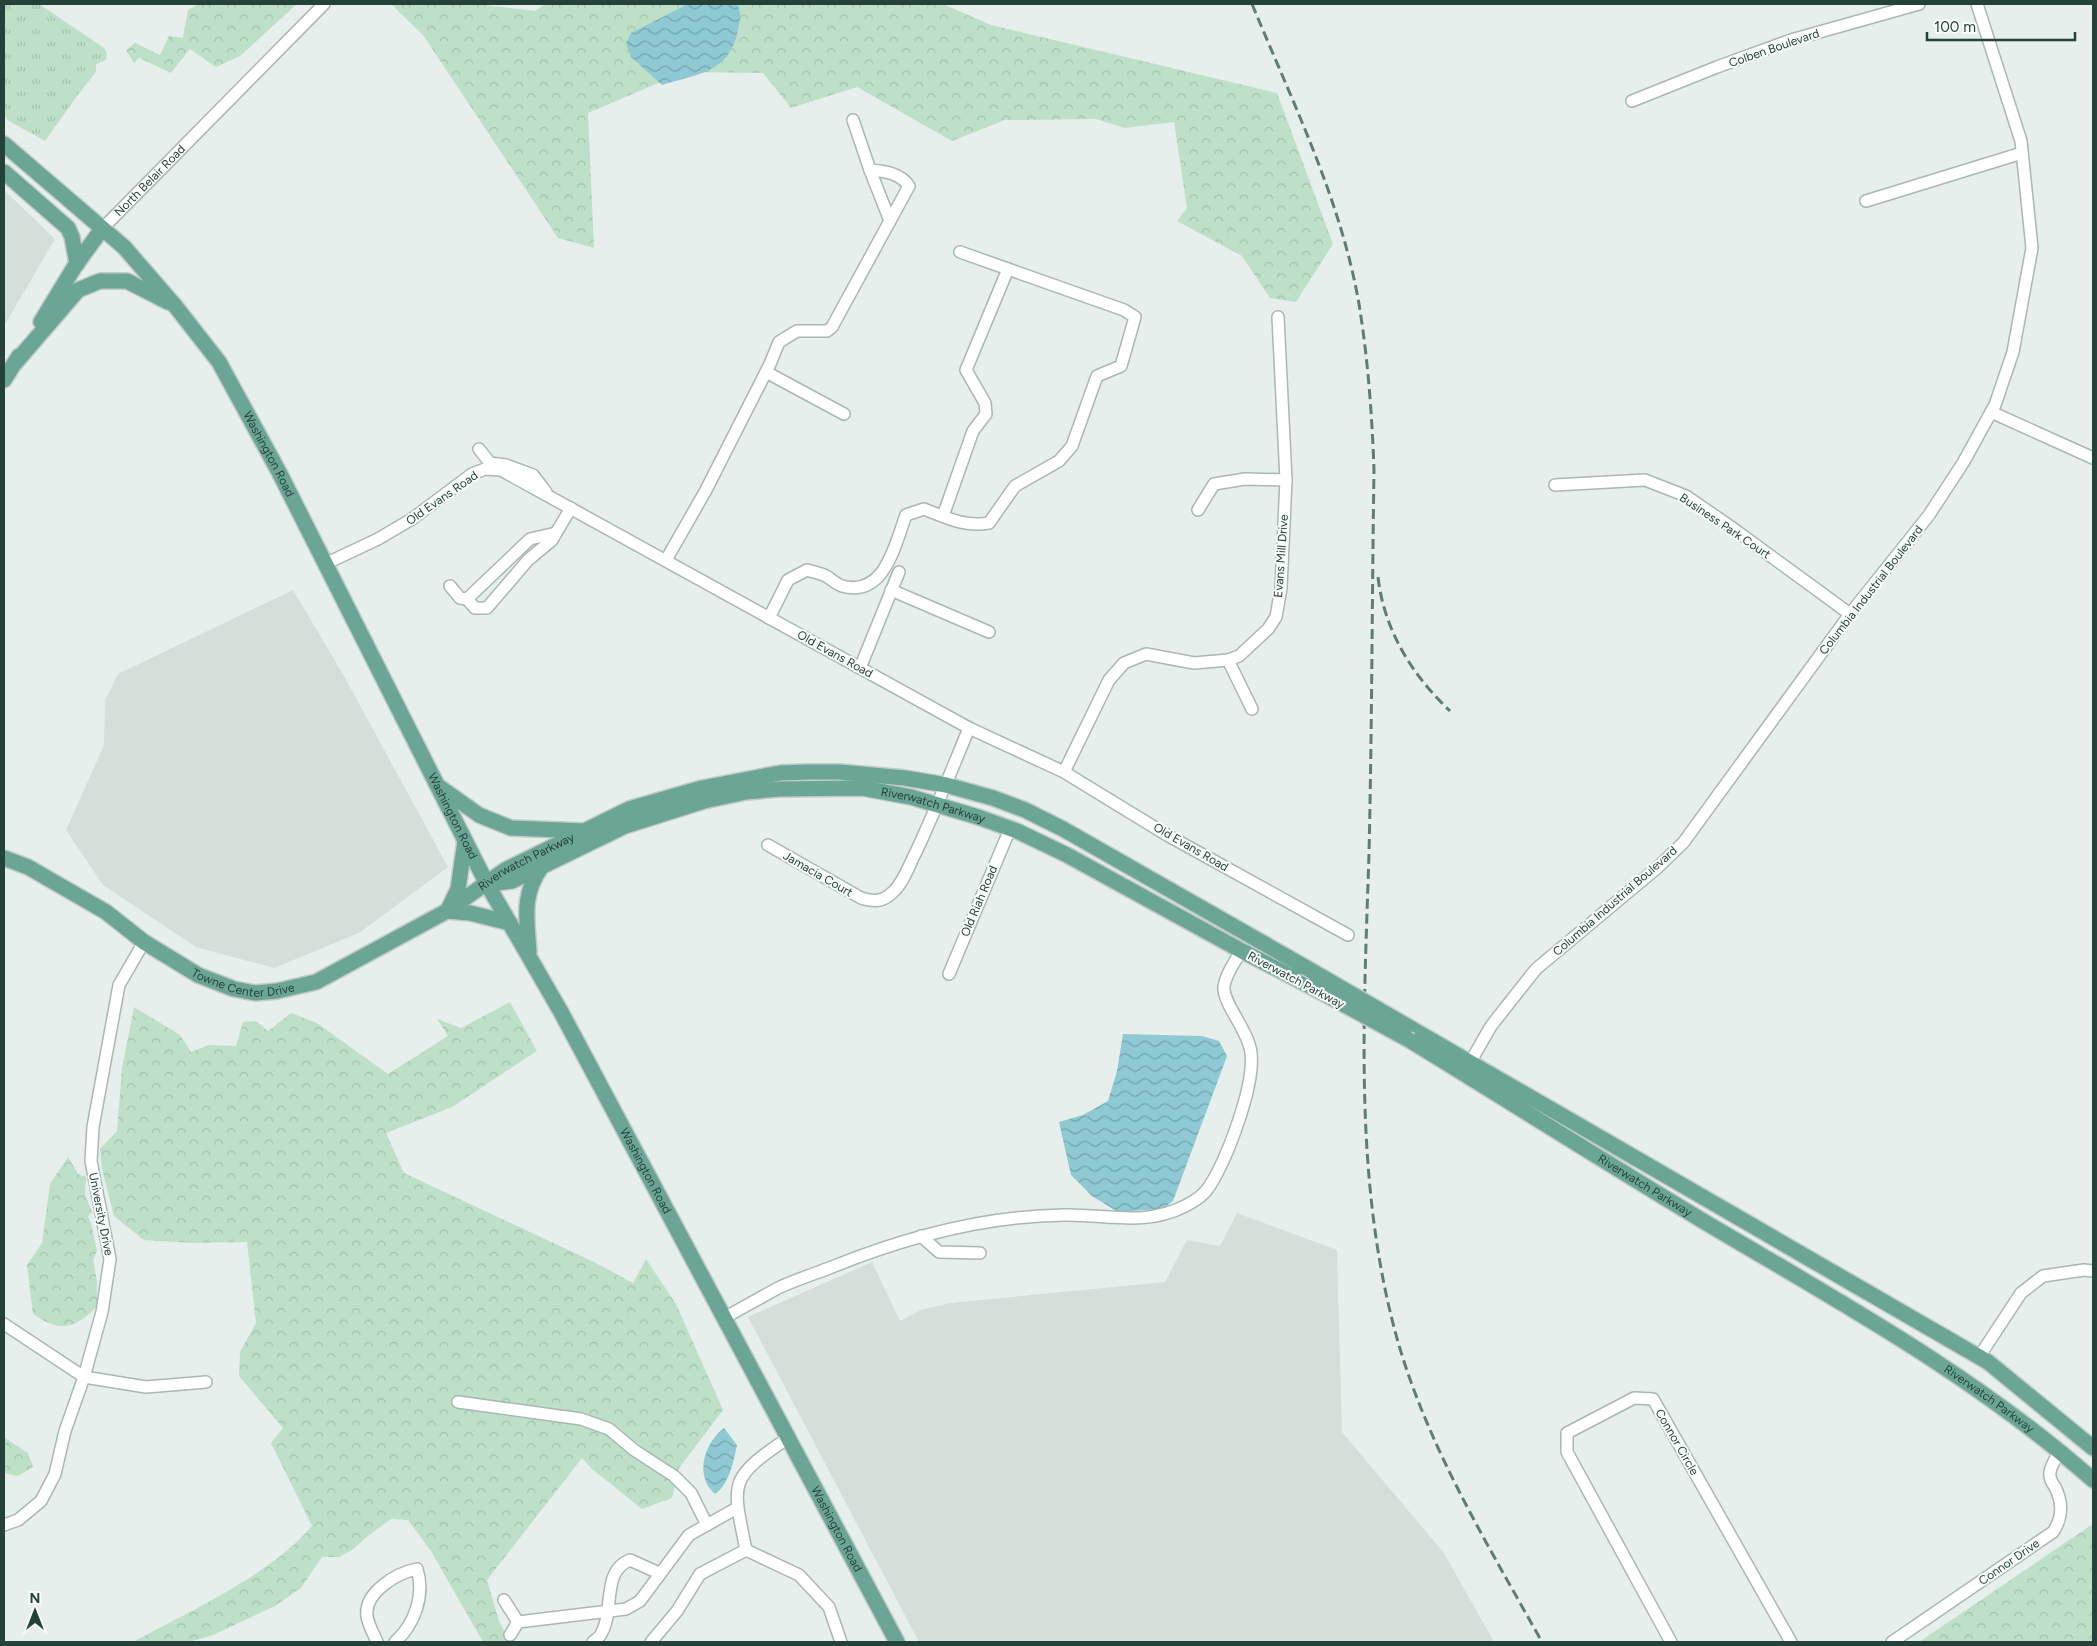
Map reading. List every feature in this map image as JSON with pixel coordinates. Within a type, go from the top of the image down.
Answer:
[{"type":"main road","name":"Washington Road","points":[[4,144],[124,247],[220,362],[279,472],[487,884],[561,1012],[897,1642]]},
{"type":"main road","points":[[4,172],[68,228],[72,237],[77,264]]},
{"type":"main road","name":"North Belair Road","points":[[4,380],[77,264],[102,229]]},
{"type":"main road","points":[[15,364],[78,290],[100,281],[127,281],[176,307]]},
{"type":"main road","name":"Riverwatch Parkway","points":[[487,884],[505,870],[629,809],[677,794],[780,773],[869,774],[905,778],[946,785],[1025,810],[1055,825],[1305,967],[1409,1034],[1467,1068],[1979,1357],[2093,1448]]},
{"type":"main road","points":[[435,782],[449,795],[479,815],[511,828],[586,831]]},
{"type":"main road","name":"Riverwatch Parkway","points":[[487,884],[512,881],[625,826],[704,801],[746,792],[779,789],[862,788],[912,797],[1010,829],[1067,855],[1242,951],[1409,1034]]},
{"type":"main road","points":[[465,841],[458,889],[447,911],[470,913],[510,923]]},
{"type":"main road","name":"Towne Center Drive","points":[[4,858],[28,867],[106,912],[144,942],[198,975],[234,989],[255,993],[277,991],[316,982],[447,911],[487,884]]},
{"type":"main road","points":[[529,956],[528,896],[531,884],[543,865]]},
{"type":"main road","name":"Riverwatch Parkway","points":[[1467,1068],[1719,1230],[1930,1356],[2008,1410],[2060,1450],[2093,1480]]},
{"type":"street","name":"North Belair Road","points":[[102,229],[324,4]]},
{"type":"street","name":"Colben Boulevard","points":[[1632,101],[1791,40],[1919,4]]},
{"type":"street","name":"Columbia Industrial Boulevard","points":[[1467,1068],[1491,1026],[1536,969],[1657,868],[1683,843],[1850,614],[1930,515],[1964,463],[1991,412],[2013,352],[2032,248],[2021,140],[1976,4]]},
{"type":"street","points":[[853,120],[890,221]]},
{"type":"street","points":[[1866,201],[2022,153]]},
{"type":"street","points":[[666,560],[706,490],[766,372],[779,342],[797,331],[827,331],[832,328],[909,186],[905,181],[887,171],[870,170]]},
{"type":"street","points":[[769,618],[788,580],[807,570],[825,575],[841,586],[857,588],[874,581],[884,571],[906,515],[924,509],[962,524],[976,525],[989,523],[1015,486],[1059,461],[1072,446],[1097,376],[1122,366],[1135,316],[1124,310],[960,252]]},
{"type":"street","points":[[943,516],[973,431],[986,414],[985,403],[966,370],[1008,269]]},
{"type":"street","name":"Evans Mill Drive","points":[[1064,772],[1109,680],[1124,663],[1146,654],[1194,663],[1228,660],[1240,656],[1268,629],[1276,617],[1281,588],[1286,480],[1278,317]]},
{"type":"street","points":[[766,372],[844,414]]},
{"type":"street","points":[[1991,412],[2093,458]]},
{"type":"street","points":[[479,449],[490,463],[506,465],[533,475],[549,495]]},
{"type":"street","name":"Old Evans Road","points":[[325,564],[412,519],[472,474],[485,469],[501,470],[969,728],[1064,772],[1167,835],[1348,935]]},
{"type":"street","points":[[1198,510],[1214,484],[1245,479],[1286,480]]},
{"type":"street","name":"Business Park Court","points":[[1555,485],[1644,480],[1686,496],[1850,614]]},
{"type":"street","points":[[450,586],[460,598],[467,599],[475,608],[487,608],[528,560],[552,540],[571,508]]},
{"type":"street","points":[[467,599],[530,539],[556,534]]},
{"type":"street","points":[[860,668],[899,572]]},
{"type":"street","points":[[891,590],[990,632]]},
{"type":"street","points":[[1228,660],[1252,709]]},
{"type":"street","name":"Jamacia Court","points":[[768,845],[851,894],[871,901],[881,901],[901,883],[938,805],[969,728]]},
{"type":"street","name":"Old Riah Road","points":[[948,974],[1010,829]]},
{"type":"street","name":"University Drive","points":[[4,1525],[18,1520],[41,1501],[55,1474],[65,1431],[84,1377],[102,1312],[110,1260],[91,1161],[93,1127],[119,985],[144,942]]},
{"type":"street","points":[[724,1318],[780,1288],[874,1250],[953,1227],[1004,1219],[1064,1215],[1107,1218],[1152,1218],[1172,1213],[1192,1202],[1208,1189],[1222,1161],[1236,1127],[1252,1068],[1248,1039],[1225,994],[1224,985],[1242,951]]},
{"type":"street","points":[[922,1236],[938,1252],[980,1253]]},
{"type":"street","points":[[1979,1357],[2021,1293],[2043,1276],[2084,1270],[2093,1272]]},
{"type":"street","points":[[4,1324],[84,1377],[146,1387],[206,1382]]},
{"type":"street","name":"Connor Circle","points":[[1671,1642],[1566,1452],[1566,1433],[1634,1398],[1653,1399],[1791,1642]]},
{"type":"street","points":[[458,1402],[581,1419],[609,1429],[634,1450],[674,1476],[691,1493],[707,1525]]},
{"type":"street","points":[[746,1550],[737,1508],[737,1487],[745,1470],[756,1459],[788,1438]]},
{"type":"street","name":"Connor Drive","points":[[1892,1642],[2053,1532],[2059,1523],[2062,1512],[2060,1501],[2051,1481],[2050,1472],[2060,1450]]},
{"type":"street","points":[[518,1622],[626,1609],[640,1601],[689,1535],[737,1508]]},
{"type":"street","points":[[651,1642],[677,1611],[700,1574],[746,1550]]},
{"type":"street","points":[[746,1550],[799,1575],[829,1607],[842,1642]]},
{"type":"street","points":[[593,1642],[602,1634],[614,1573],[620,1564],[630,1560],[660,1573]]},
{"type":"street","points":[[377,1642],[367,1616],[372,1598],[383,1585],[406,1571],[417,1569],[421,1581],[420,1600],[405,1633],[395,1642]]},
{"type":"street","points":[[504,1600],[518,1622]]},
{"type":"street","points":[[510,1635],[518,1622]]},
{"type":"shaded area","points":[[4,190],[55,239],[4,326]]},
{"type":"shaded area","points":[[293,590],[344,676],[448,867],[359,933],[274,968],[196,947],[103,885],[66,830],[104,745],[105,700],[118,674]]},
{"type":"shaded area","points":[[1237,1213],[1337,1250],[1342,1432],[1444,1553],[1494,1642],[919,1642],[748,1317],[872,1262],[900,1321],[921,1310],[951,1303],[1165,1282],[1187,1240],[1220,1246]]},
{"type":"green space","points":[[5,4],[39,4],[104,48],[107,53],[106,60],[96,64],[96,72],[45,141],[9,121],[4,115]]},
{"type":"green space","points":[[199,4],[297,4],[240,56],[216,67],[190,49],[171,73],[139,58],[134,63],[126,50],[135,43],[160,55],[169,36],[183,38],[188,10]]},
{"type":"green space","points":[[391,4],[476,4],[535,11],[545,4],[943,4],[991,25],[1277,93],[1333,244],[1296,302],[1270,298],[1242,256],[1177,221],[1187,208],[1174,122],[1125,128],[1096,119],[1005,120],[952,141],[857,87],[791,108],[763,73],[684,72],[588,113],[594,248],[558,238],[423,35]]},
{"type":"green space","points":[[510,1002],[537,1051],[452,1107],[386,1133],[404,1173],[594,1262],[633,1283],[646,1259],[676,1304],[723,1410],[679,1468],[672,1498],[642,1509],[592,1469],[582,1458],[487,1580],[499,1621],[510,1642],[483,1642],[431,1551],[408,1520],[391,1519],[352,1550],[339,1557],[322,1557],[301,1588],[275,1606],[213,1635],[189,1642],[133,1642],[203,1605],[252,1576],[295,1544],[312,1526],[271,1443],[283,1428],[239,1376],[240,1352],[256,1323],[247,1242],[192,1243],[144,1240],[114,1216],[102,1169],[100,1149],[117,1131],[122,1068],[134,1007],[180,1035],[191,1052],[209,1045],[236,1046],[243,1022],[256,1021],[268,1031],[291,1013],[317,1023],[388,1074],[448,1036],[437,1019],[461,1028]]},
{"type":"green space","points":[[68,1157],[78,1174],[86,1177],[85,1194],[92,1212],[88,1216],[97,1251],[93,1260],[97,1281],[97,1306],[82,1320],[67,1326],[59,1326],[51,1324],[33,1314],[27,1265],[42,1243],[50,1184]]},
{"type":"green space","points":[[4,1437],[28,1453],[33,1467],[18,1476],[4,1473]]},
{"type":"green space","points":[[2093,1524],[2093,1642],[1919,1642]]},
{"type":"water","points":[[688,4],[737,4],[740,10],[740,17],[734,44],[728,55],[710,70],[662,85],[631,57],[626,43],[631,33]]},
{"type":"water","points":[[1123,1034],[1202,1036],[1219,1041],[1227,1056],[1173,1201],[1164,1208],[1118,1212],[1092,1196],[1071,1175],[1059,1122],[1083,1115],[1108,1101],[1117,1071]]},
{"type":"water","points":[[724,1428],[737,1445],[724,1485],[715,1494],[705,1478],[704,1460],[711,1442]]},
{"type":"railway","points":[[1252,4],[1299,114],[1328,189],[1351,265],[1359,304],[1367,366],[1374,470],[1370,805],[1364,1037],[1365,1099],[1374,1221],[1384,1282],[1398,1342],[1426,1420],[1461,1496],[1542,1642]]},
{"type":"railway","points":[[1378,577],[1386,615],[1402,650],[1412,667],[1450,711]]}]
